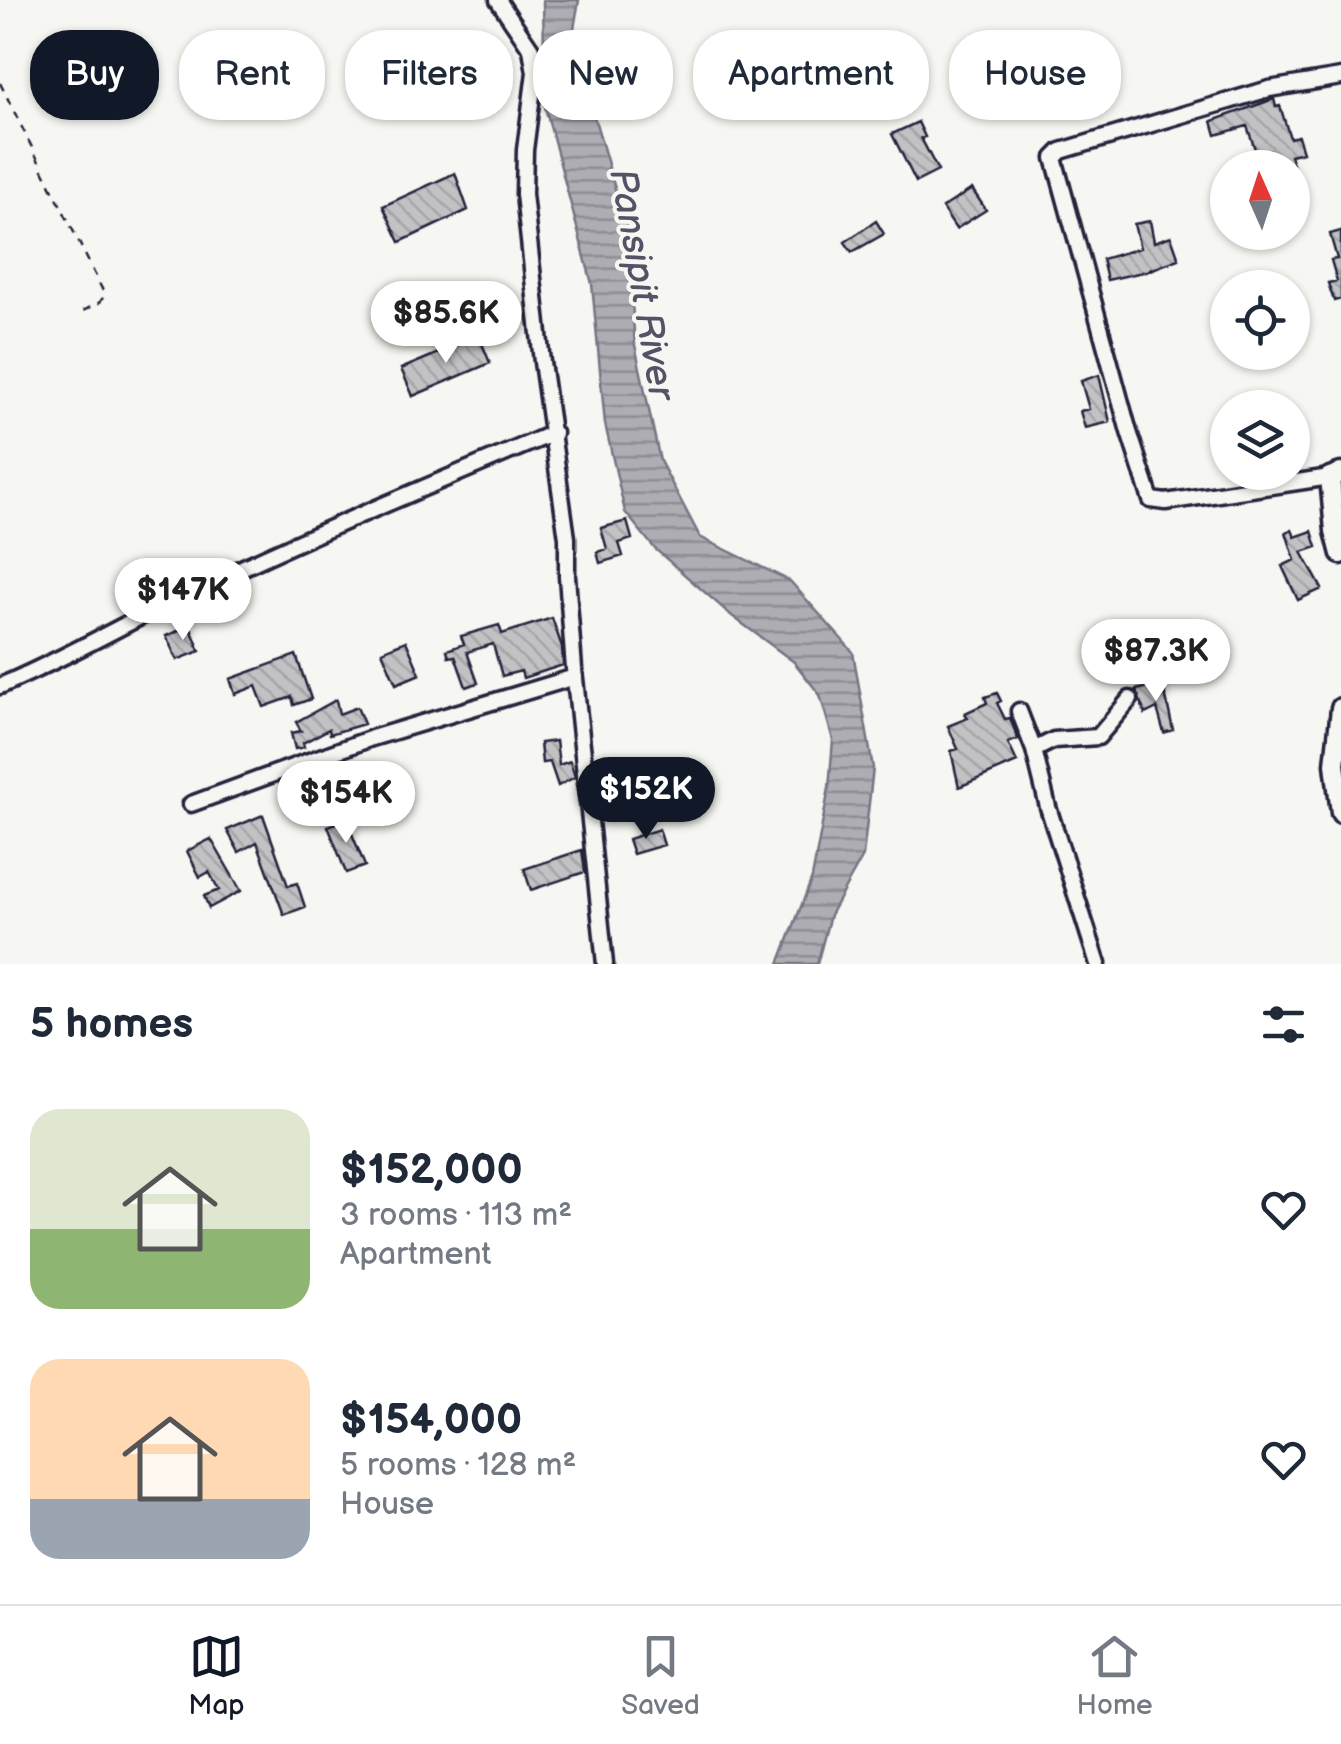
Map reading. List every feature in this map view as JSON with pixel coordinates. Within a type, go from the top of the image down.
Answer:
[{"type":"street","points":[[498,0],[531,49],[534,72],[524,194],[567,538],[566,576],[575,677],[605,964]]},
{"type":"street","points":[[1341,77],[1246,95],[1057,152],[1054,158],[1151,500],[1166,502],[1336,475],[1335,531],[1341,554]]},
{"type":"street","points":[[0,686],[56,662],[201,587],[554,433]]},
{"type":"street","points":[[190,804],[372,738],[575,677]]},
{"type":"street","points":[[1034,750],[1054,740],[1098,736],[1130,700]]},
{"type":"street","points":[[1341,708],[1335,764],[1341,813]]},
{"type":"street","points":[[1020,711],[1098,964]]},
{"type":"path","points":[[0,83],[105,295],[83,311]]},
{"type":"shaded area","points":[[543,0],[579,0],[574,30],[544,30]]},
{"type":"shaded area","points":[[548,120],[595,120],[627,230],[635,345],[660,461],[700,537],[790,581],[853,652],[873,768],[863,856],[830,915],[817,964],[779,964],[812,878],[829,788],[833,740],[820,695],[794,662],[732,616],[655,549],[625,512],[605,424],[592,284]]},
{"type":"building","points":[[1274,99],[1290,138],[1298,136],[1302,150],[1255,150],[1247,126],[1216,135],[1212,121]]},
{"type":"building","points":[[918,122],[925,137],[921,138],[938,171],[916,182],[892,134]]},
{"type":"building","points":[[455,173],[468,210],[400,242],[383,206]]},
{"type":"building","points":[[972,189],[986,210],[956,229],[942,208]]},
{"type":"building","points":[[876,221],[884,234],[852,252],[845,242]]},
{"type":"building","points":[[1150,221],[1154,242],[1171,236],[1179,259],[1107,280],[1102,259],[1140,248],[1134,224]]},
{"type":"building","points":[[1341,231],[1341,299],[1334,301],[1328,283],[1337,281],[1331,260],[1337,259],[1330,234]]},
{"type":"building","points":[[479,336],[490,363],[413,396],[401,369]]},
{"type":"building","points":[[1099,375],[1110,422],[1085,428],[1080,411],[1089,409],[1081,381]]},
{"type":"building","points":[[627,521],[632,539],[619,543],[623,556],[600,563],[597,552],[607,549],[601,528]]},
{"type":"building","points":[[1292,530],[1295,537],[1312,531],[1317,547],[1302,552],[1322,589],[1298,600],[1282,566],[1295,560],[1286,532]]},
{"type":"building","points":[[552,618],[562,647],[563,665],[523,678],[521,671],[502,676],[493,644],[467,652],[478,683],[466,687],[455,656],[449,657],[447,650],[464,644],[461,636],[499,625],[502,634]]},
{"type":"building","points":[[190,626],[200,651],[177,660],[166,636]]},
{"type":"building","points":[[406,641],[420,674],[396,684],[382,651]]},
{"type":"building","points":[[296,655],[311,699],[294,705],[292,697],[264,707],[256,686],[235,694],[230,679]]},
{"type":"building","points":[[1163,684],[1173,730],[1164,733],[1157,708],[1145,714],[1136,690]]},
{"type":"building","points":[[997,693],[1001,701],[997,703],[1005,719],[1010,718],[1018,739],[1008,743],[1017,762],[959,787],[951,751],[958,749],[948,726],[968,718],[965,713],[987,703],[985,697]]},
{"type":"building","points":[[336,700],[339,714],[357,707],[364,724],[330,734],[329,729],[295,749],[291,733],[301,731],[296,722]]},
{"type":"building","points":[[556,741],[559,765],[570,761],[575,777],[558,786],[550,762],[542,763],[540,743]]},
{"type":"building","points":[[263,815],[288,886],[297,883],[305,907],[284,915],[257,842],[239,852],[227,830]]},
{"type":"building","points":[[346,819],[365,866],[346,873],[328,826]]},
{"type":"building","points":[[659,829],[664,845],[633,854],[628,839]]},
{"type":"building","points":[[211,839],[241,891],[209,908],[204,896],[219,890],[209,872],[200,877],[187,851]]},
{"type":"building","points":[[582,850],[585,872],[531,890],[524,869]]},
{"type":"water label","name":"Pansipit River","points":[[643,284]]}]
